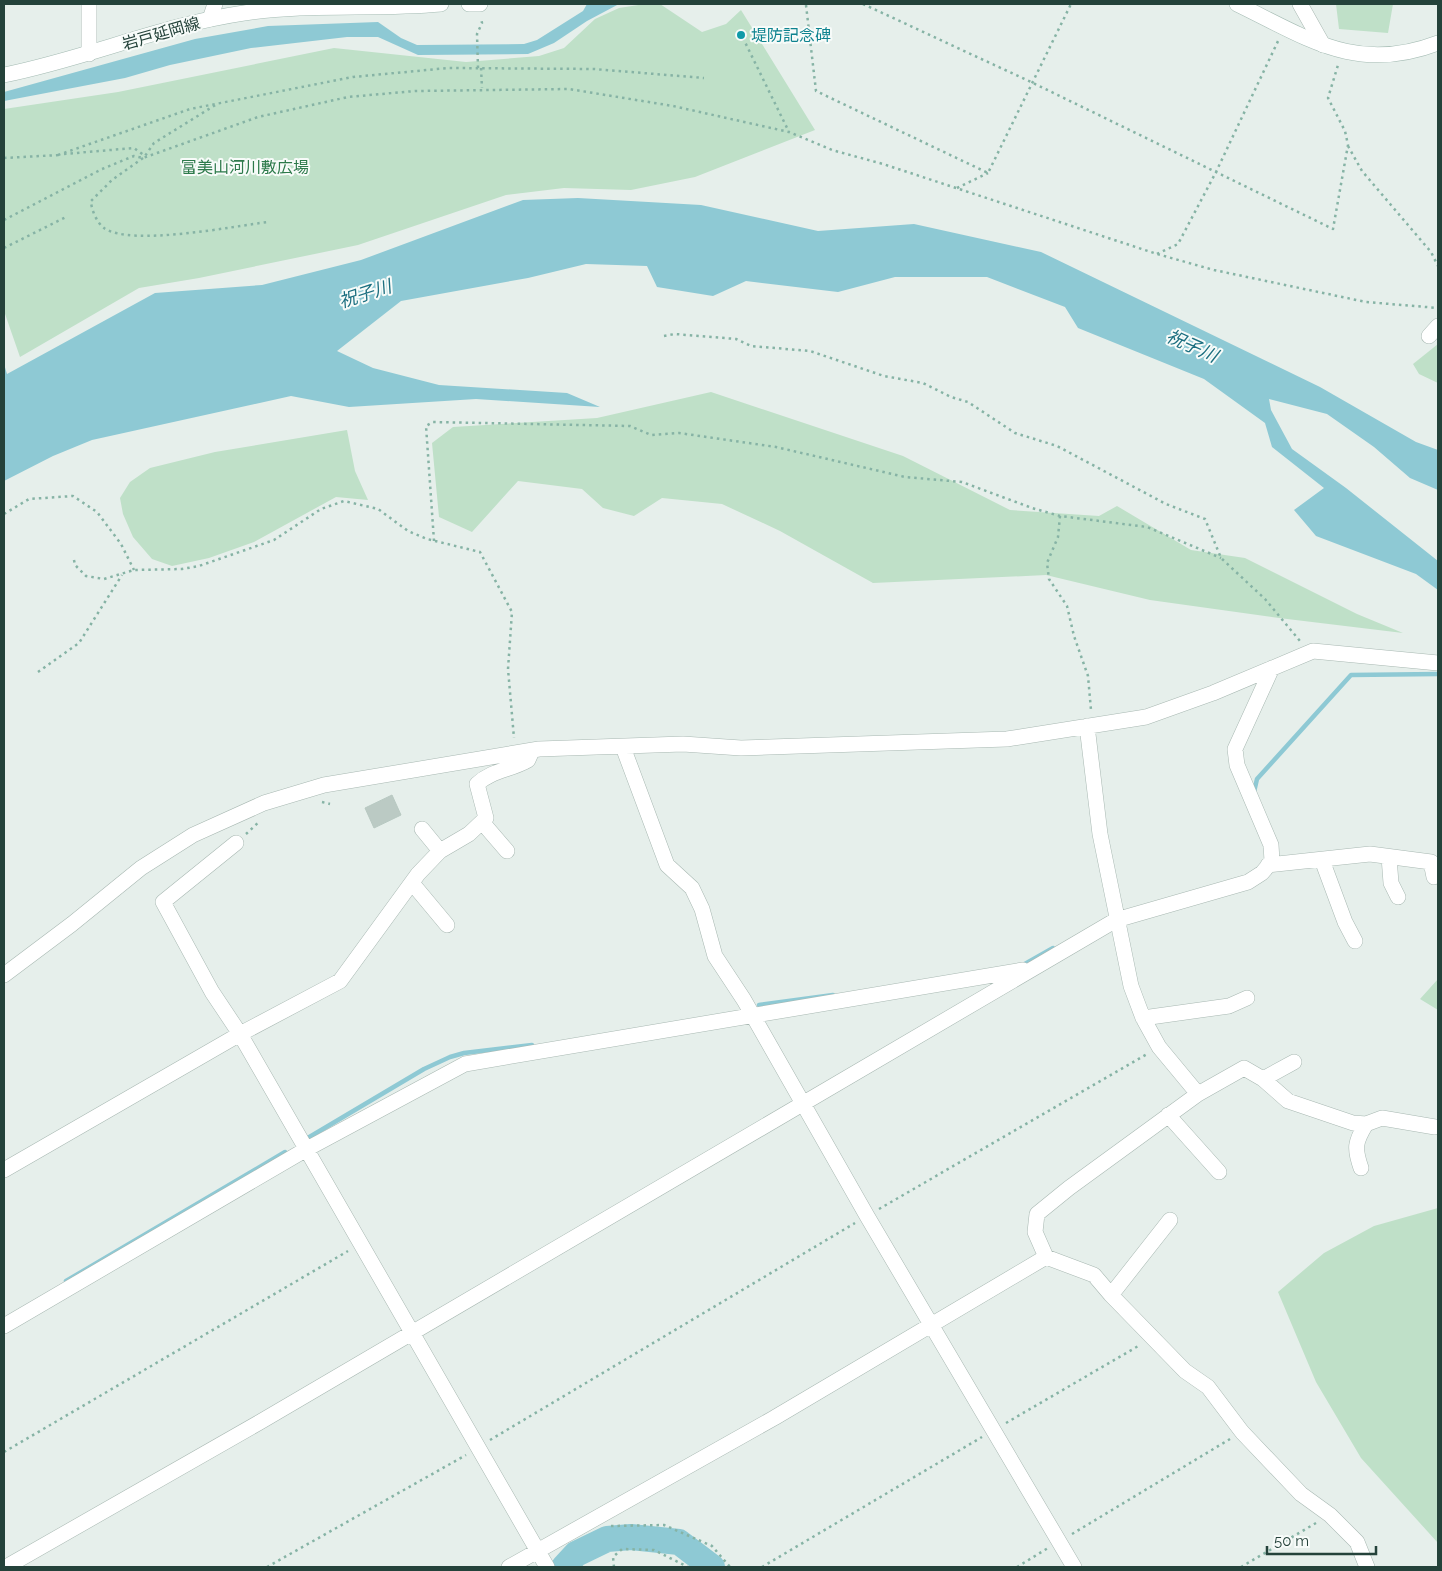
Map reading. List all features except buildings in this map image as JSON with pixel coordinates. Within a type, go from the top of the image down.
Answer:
[{"type":"street","points":[[89,4],[89,54]]},
{"type":"street","points":[[210,19],[215,4]]},
{"type":"street","name":"岩戸延岡線","points":[[4,75],[89,54],[210,19],[274,10],[441,4]]},
{"type":"street","points":[[470,4],[480,4]]},
{"type":"street","points":[[1237,4],[1323,45],[1342,52],[1381,57],[1400,55],[1438,43]]},
{"type":"street","points":[[1300,4],[1323,45]]},
{"type":"street","points":[[4,975],[72,924],[141,868],[193,835],[255,807],[324,785],[532,751],[683,744],[741,748],[1007,739],[1146,717],[1313,651],[1438,662]]},
{"type":"street","points":[[6,1567],[413,1332],[1116,920],[1248,882],[1262,873],[1272,861],[1271,845],[1237,765],[1235,749],[1272,668]]},
{"type":"street","points":[[1090,725],[1100,834],[1116,920],[1131,986],[1143,1018],[1159,1047],[1198,1094]]},
{"type":"street","points":[[623,747],[667,865],[692,888],[702,909],[715,956],[804,1103],[867,1216],[1074,1567]]},
{"type":"street","points":[[4,1170],[240,1034],[340,981],[412,883],[440,851],[469,834],[486,818],[477,784],[487,774],[516,767],[528,760],[532,751]]},
{"type":"street","points":[[482,822],[507,851]]},
{"type":"street","points":[[422,829],[440,851]]},
{"type":"street","points":[[236,843],[163,902],[212,992],[240,1034],[305,1150],[413,1332],[477,1448],[547,1566]]},
{"type":"street","points":[[1268,865],[1370,854],[1431,862],[1434,877]]},
{"type":"street","points":[[1389,857],[1391,883],[1398,897]]},
{"type":"street","points":[[1322,860],[1345,922],[1355,941]]},
{"type":"street","points":[[412,883],[447,925]]},
{"type":"street","points":[[4,1326],[305,1150],[465,1064],[1030,969]]},
{"type":"street","points":[[1143,1018],[1229,1006],[1247,998]]},
{"type":"street","points":[[1263,1079],[1294,1062]]},
{"type":"street","points":[[1367,1567],[1357,1542],[1330,1515],[1301,1494],[1242,1432],[1208,1387],[1185,1371],[1094,1275],[1046,1257],[1034,1232],[1037,1214],[1168,1115],[1198,1094],[1244,1068],[1263,1079],[1288,1101],[1353,1123],[1366,1124],[1382,1118],[1405,1120],[1435,1127]]},
{"type":"street","points":[[1168,1115],[1219,1172]]},
{"type":"street","points":[[1361,1168],[1356,1155],[1356,1140],[1366,1124]]},
{"type":"street","points":[[1111,1295],[1170,1220]]},
{"type":"street","points":[[509,1567],[774,1418],[1046,1257]]},
{"type":"path","points":[[806,4],[816,91],[988,172]]},
{"type":"path","points":[[863,4],[1031,82],[1333,229],[1348,145]]},
{"type":"path","points":[[957,188],[988,172],[1071,4]]},
{"type":"path","points":[[482,23],[477,34],[477,58],[482,88]]},
{"type":"path","points":[[1157,254],[1178,244],[1216,172],[1285,27]]},
{"type":"path","points":[[740,32],[789,132]]},
{"type":"path","points":[[1342,52],[1328,98],[1345,131],[1348,145],[1362,171],[1431,252],[1438,266]]},
{"type":"path","points":[[58,154],[190,109],[353,77],[448,68],[480,68],[594,69],[704,78]]},
{"type":"path","points":[[268,222],[144,237],[120,234],[104,228],[91,207],[91,201],[112,180],[144,157],[258,117],[348,97],[415,90],[482,88],[569,89],[673,106],[789,132],[832,150],[957,188],[1157,254],[1214,270],[1317,294],[1366,302],[1438,308]]},
{"type":"path","points":[[144,157],[154,143],[218,104]]},
{"type":"path","points":[[4,158],[134,148],[144,157]]},
{"type":"path","points":[[4,220],[102,168],[134,156],[144,157]]},
{"type":"path","points":[[4,248],[66,217]]},
{"type":"path","points":[[664,336],[675,334],[736,339],[751,346],[810,351],[884,376],[923,383],[951,397],[968,402],[1014,433],[1057,446],[1166,504],[1205,519],[1209,524],[1221,558]]},
{"type":"path","points":[[434,541],[426,426],[433,422],[630,426],[651,435],[679,433],[776,447],[905,477],[962,482],[1032,508],[1060,516],[1147,527],[1221,558],[1280,615],[1296,637],[1313,651]]},
{"type":"path","points":[[4,514],[29,499],[73,496],[97,512],[121,544],[134,570]]},
{"type":"path","points":[[74,560],[75,565],[86,576],[104,579],[134,570],[182,569],[199,566],[274,540],[321,509],[344,501],[378,509],[408,530],[434,541],[480,552],[512,612],[508,669],[516,754]]},
{"type":"path","points":[[1060,516],[1058,537],[1047,563],[1049,579],[1067,606],[1074,636],[1085,664],[1090,725]]},
{"type":"path","points":[[38,672],[79,643],[122,575]]},
{"type":"path","points":[[267,1567],[477,1448],[867,1216],[1159,1047]]},
{"type":"path","points":[[4,1452],[360,1244]]},
{"type":"path","points":[[762,1567],[1152,1338]]},
{"type":"path","points":[[1017,1567],[1242,1432]]},
{"type":"path","points":[[1240,1567],[1330,1515]]},
{"type":"path","points":[[610,1526],[664,1526],[712,1546],[730,1567]]},
{"type":"path","points":[[614,1567],[612,1557],[622,1549],[654,1550],[688,1567]]},
{"type":"green space","name":"富美山河川敷広場","points":[[660,4],[702,32],[726,24],[741,10],[815,130],[695,177],[631,190],[564,188],[506,195],[358,245],[199,278],[139,288],[20,357],[4,311],[4,109],[118,92],[334,48],[466,62],[539,56],[564,48],[595,19],[619,8]]},
{"type":"green space","points":[[1336,4],[1393,4],[1388,33],[1339,29]]},
{"type":"green space","points":[[1438,344],[1438,383],[1419,374],[1413,364]]},
{"type":"green space","points":[[711,392],[903,456],[1010,510],[1099,516],[1117,506],[1191,550],[1245,558],[1357,614],[1403,633],[1150,600],[1046,575],[873,583],[780,531],[722,504],[662,498],[634,516],[603,508],[582,489],[518,481],[472,532],[439,517],[432,443],[453,427],[597,418]]},
{"type":"green space","points":[[347,430],[355,471],[368,500],[336,497],[254,542],[209,558],[172,566],[152,559],[133,537],[123,514],[120,498],[130,482],[150,468],[215,452]]},
{"type":"green space","points":[[1438,979],[1438,1010],[1420,999]]},
{"type":"green space","points":[[1438,1208],[1438,1543],[1361,1458],[1316,1382],[1278,1292],[1324,1253],[1374,1226]]},
{"type":"water","points":[[587,4],[619,4],[587,21],[554,43],[528,54],[418,55],[378,37],[347,37],[251,48],[170,65],[125,78],[4,101],[4,92],[195,39],[268,26],[378,22],[401,38],[417,45],[524,44],[537,40],[583,11]]},
{"type":"water","name":"祝子川","points":[[578,198],[701,205],[818,231],[914,224],[1041,252],[1320,387],[1416,442],[1438,450],[1438,490],[1410,478],[1374,447],[1327,414],[1269,399],[1271,410],[1292,449],[1346,488],[1438,561],[1438,590],[1416,574],[1316,536],[1294,510],[1324,488],[1272,447],[1265,423],[1204,379],[1078,328],[1065,307],[987,277],[895,277],[838,292],[746,281],[713,296],[657,287],[647,266],[586,264],[528,278],[401,301],[337,351],[373,368],[439,385],[567,393],[600,407],[476,399],[349,407],[291,396],[92,440],[53,456],[4,481],[4,364],[7,374],[155,293],[262,285],[361,260],[523,200]]},
{"type":"waterway","points":[[1254,792],[1257,779],[1351,675],[1438,674]]},
{"type":"waterway","points":[[1023,965],[1053,948]]},
{"type":"waterway","points":[[759,1005],[833,995]]},
{"type":"waterway","points":[[306,1139],[424,1069],[450,1057],[464,1053],[532,1045]]},
{"type":"waterway","points":[[66,1281],[285,1152]]},
{"type":"waterway","points":[[564,1567],[576,1554],[607,1539],[631,1537],[679,1542],[712,1567]]},
{"type":"place","name":"堤防記念碑","points":[[741,35]]}]
